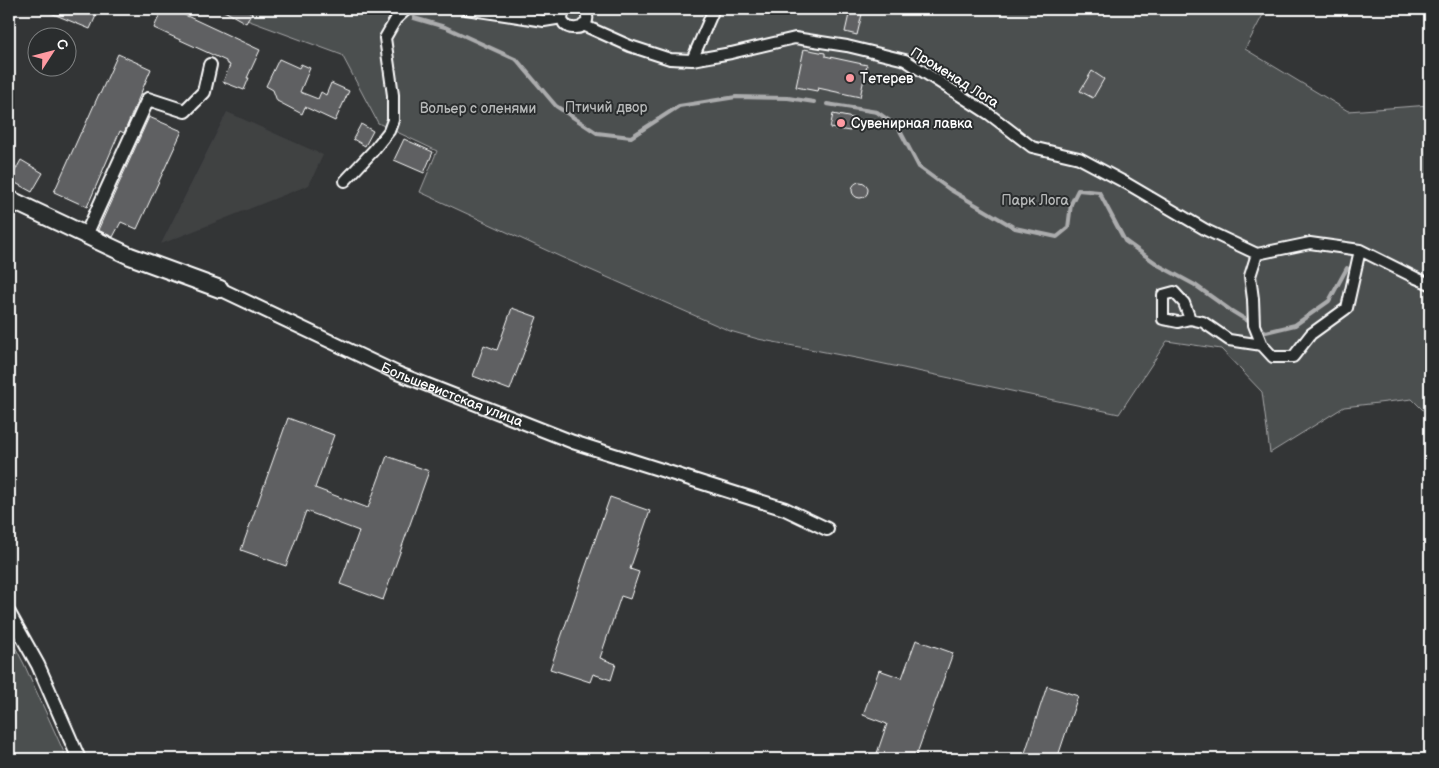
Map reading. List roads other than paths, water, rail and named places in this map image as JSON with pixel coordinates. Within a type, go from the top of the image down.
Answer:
[{"type":"street","points":[[345,181],[389,131],[393,120],[393,96],[385,38],[396,19],[407,9]]},
{"type":"street","points":[[466,9],[544,22],[564,13]]},
{"type":"street","points":[[583,25],[587,17],[584,9]]},
{"type":"street","points":[[692,60],[714,9]]},
{"type":"street","name":"Променад Лога","points":[[564,13],[563,22],[569,28],[578,29],[583,25],[630,46],[670,59],[692,60],[795,38],[847,46],[905,60],[989,114],[1032,147],[1080,158],[1206,230],[1257,254]]},
{"type":"street","points":[[86,235],[148,99],[185,111],[204,92],[210,66]]},
{"type":"street","name":"Большевистская улица","points":[[9,199],[130,256],[220,289],[397,373],[564,439],[785,509],[827,529]]},
{"type":"street","points":[[1360,250],[1347,308],[1311,334],[1293,357],[1273,357],[1262,345],[1254,325],[1250,276],[1257,254],[1310,243],[1360,250],[1430,284]]},
{"type":"street","points":[[1190,319],[1203,322],[1229,340],[1262,345]]},
{"type":"street","points":[[9,613],[38,666],[79,759]]},
{"type":"waterway","points":[[414,18],[445,27],[517,60],[556,106],[597,133],[631,137],[679,106],[736,97],[788,98],[814,102]]},
{"type":"waterway","points":[[827,104],[877,112],[898,127],[919,167],[949,189],[1015,228],[1057,237],[1068,228],[1071,204],[1078,190],[1099,192],[1125,241],[1160,266],[1195,285],[1230,310],[1266,332],[1295,325],[1329,301],[1347,268]]},
{"type":"place","name":"Тетерев","points":[[850,78]]},
{"type":"place","name":"Сувенирная лавка","points":[[841,123]]},
{"type":"park label","name":"Птичий двор","points":[[606,107]]},
{"type":"park label","name":"Вольер с оленями","points":[[478,108]]},
{"type":"park label","name":"Парк Лога","points":[[1035,200]]}]
